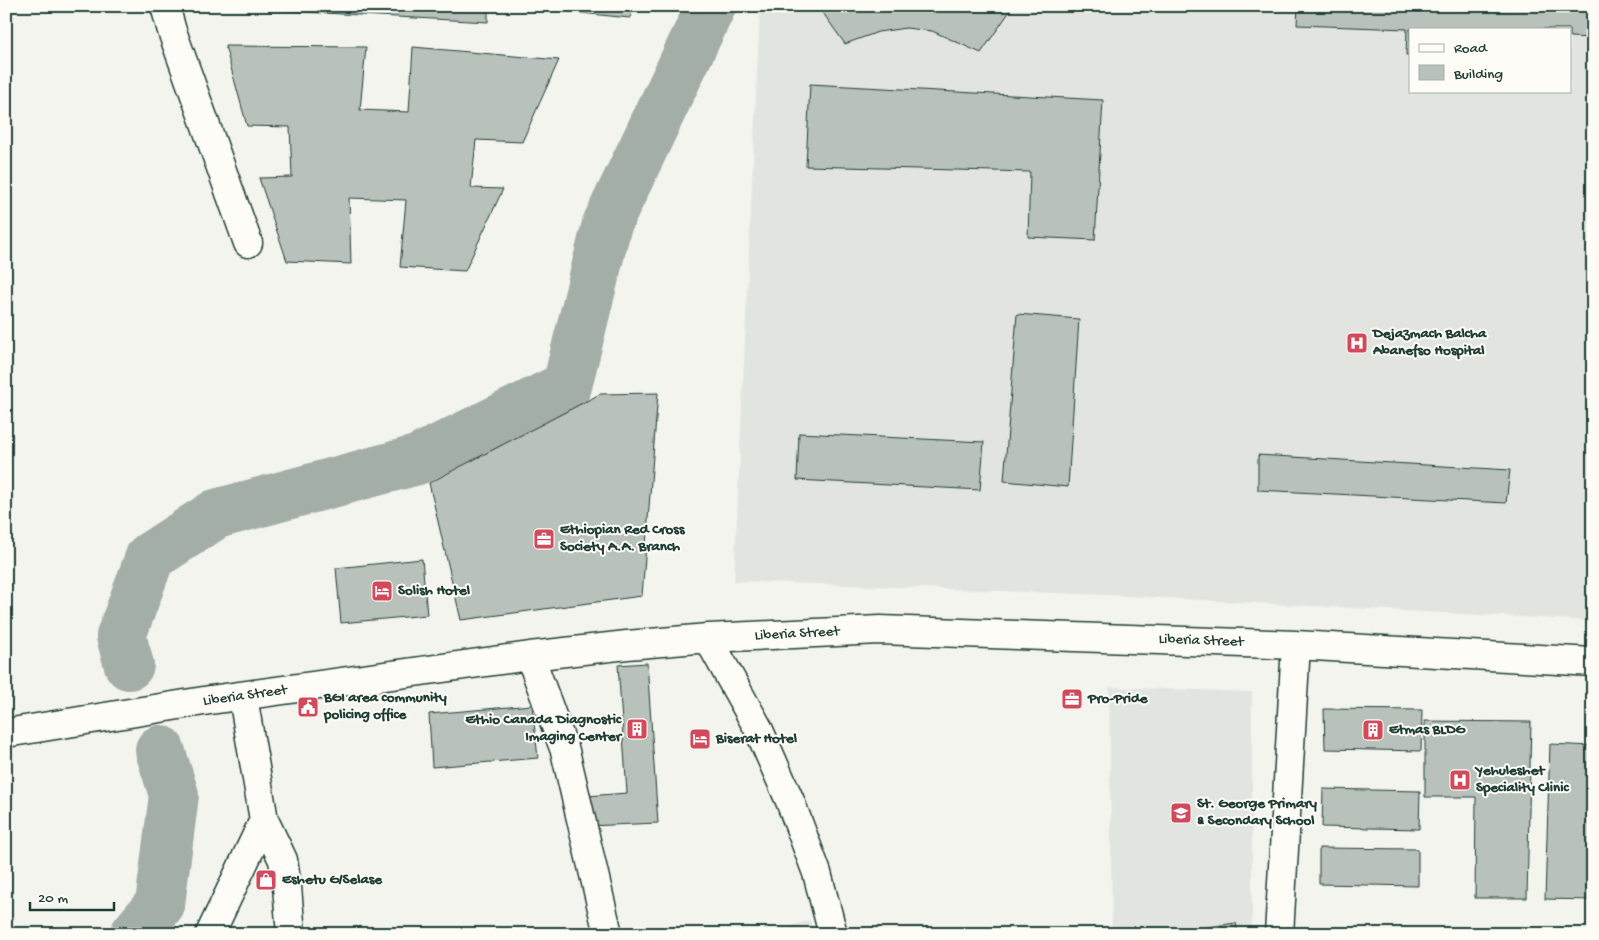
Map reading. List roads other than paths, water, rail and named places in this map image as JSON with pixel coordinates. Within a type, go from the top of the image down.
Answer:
[{"type":"street","points":[[165,6],[172,31],[248,243]]},
{"type":"street","name":"Liberia Street","points":[[6,733],[146,710],[530,656],[708,638],[880,630],[1296,645],[1593,662]]},
{"type":"street","points":[[708,638],[758,728],[790,801],[817,873],[833,934]]},
{"type":"street","points":[[1279,934],[1296,645]]},
{"type":"street","points":[[530,656],[565,751],[608,934]]},
{"type":"street","points":[[243,697],[264,820],[283,860],[291,934]]},
{"type":"street","points":[[210,934],[264,820]]},
{"type":"waterway","points":[[129,665],[121,636],[150,557],[216,514],[417,460],[567,386],[607,224],[711,6]]},
{"type":"waterway","points":[[135,934],[160,904],[174,795],[160,750]]},
{"type":"place","name":"Dejazmach Balcha Abanefso Hospital","points":[[1357,343]]},
{"type":"place","name":"Ethiopian Red Cross Society A.A. Branch","points":[[544,539]]},
{"type":"place","name":"Solish Hotel","points":[[382,591]]},
{"type":"place","name":"Pro-Pride","points":[[1072,699]]},
{"type":"place","name":"BGI area community policing office","points":[[308,707]]},
{"type":"place","name":"Ethio Canada Diagnostic Imaging Center","points":[[637,729]]},
{"type":"place","name":"Etmas BLDG","points":[[1373,730]]},
{"type":"place","name":"Biserat Hotel","points":[[700,739]]},
{"type":"place","name":"Yehuleshet Speciality Clinic","points":[[1460,780]]},
{"type":"place","name":"St. George Primary & Secondary School","points":[[1181,813]]},
{"type":"place","name":"Eshetu G/Selase","points":[[266,880]]}]
